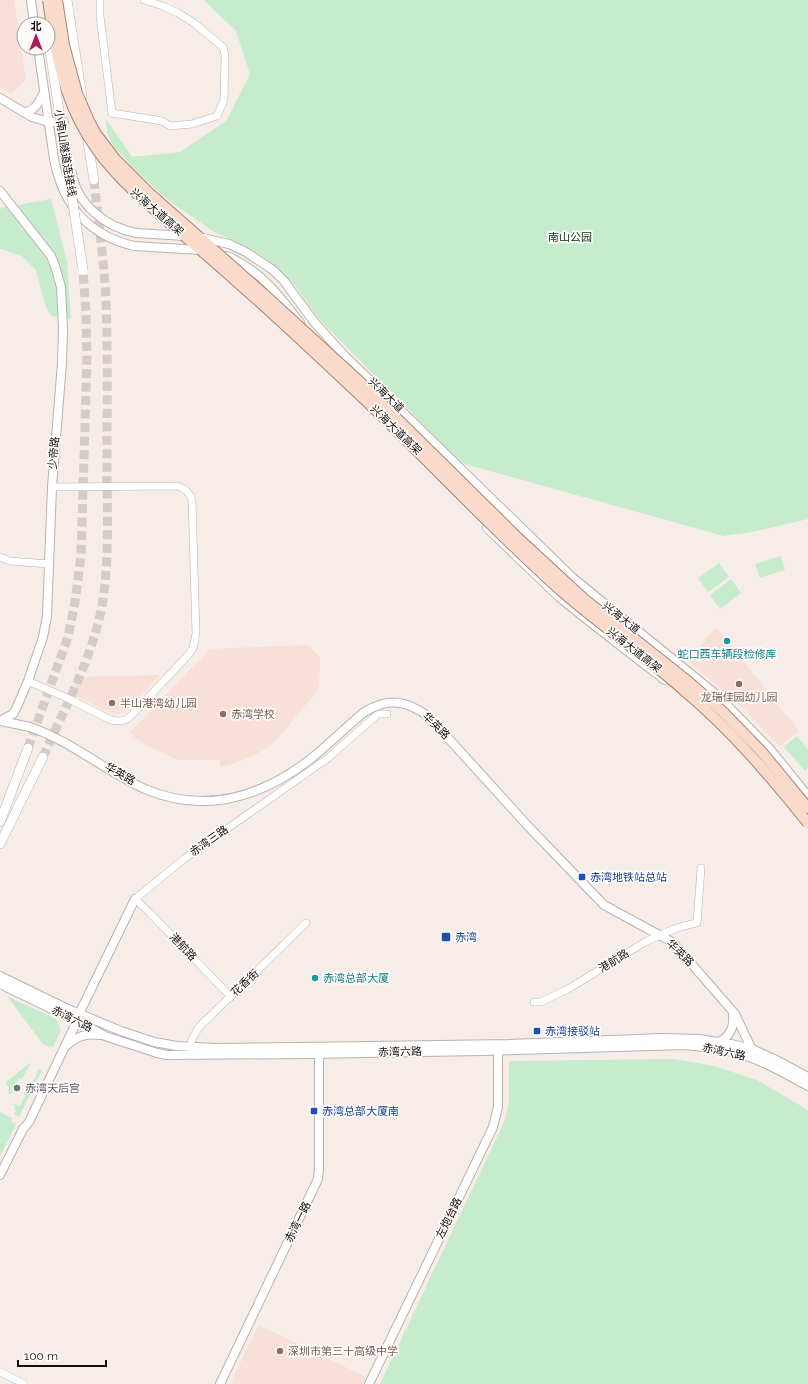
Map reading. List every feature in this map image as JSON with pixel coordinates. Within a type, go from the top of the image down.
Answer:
[{"type":"main road","points":[[47,0],[47,16]]},
{"type":"main road","name":"兴海大道高架","points":[[47,0],[58,62],[70,101],[88,138],[117,175],[144,201],[315,352],[515,548],[558,588],[686,691],[723,724],[766,770],[808,823]]},
{"type":"main road","name":"兴海大道高架","points":[[57,0],[64,46],[76,93],[96,134],[115,159],[149,193],[257,288],[350,373],[520,540],[573,589],[632,638],[690,683],[722,711],[761,751],[808,808]]},
{"type":"main road","points":[[67,0],[94,180]]},
{"type":"main road","name":"小南山隧道连接线","points":[[51,56],[83,270]]},
{"type":"main road","points":[[0,822],[28,748]]},
{"type":"main road","points":[[0,844],[43,757]]},
{"type":"street","points":[[31,0],[33,16]]},
{"type":"street","name":"兴海大道","points":[[47,0],[57,76],[73,176],[77,191],[82,199],[96,214],[106,222],[121,229],[136,233],[191,236],[229,244],[246,252],[273,270],[284,281],[315,323],[342,353],[573,578],[718,696],[769,748],[808,796]]},
{"type":"street","points":[[100,0],[100,16],[112,113],[162,121],[170,126],[192,124],[217,116],[224,100],[225,56],[223,47],[194,23],[178,13],[144,0]]},
{"type":"street","name":"兴海大道","points":[[39,56],[56,170],[63,191],[79,215],[97,231],[108,238],[121,243],[134,246],[189,248],[214,252],[239,261],[252,269],[270,286],[320,350],[358,395],[509,550],[559,597],[659,675],[705,714],[734,742],[776,788],[808,829]]},
{"type":"street","points":[[22,112],[32,110],[40,101],[44,92]]},
{"type":"street","points":[[0,98],[32,117],[48,122],[64,122]]},
{"type":"street","name":"少帝路","points":[[0,721],[13,714],[16,709],[28,681],[45,628],[48,606],[52,487],[63,341],[61,287],[51,256],[1,194]]},
{"type":"street","points":[[28,681],[105,717],[116,721],[125,720],[129,718],[189,654],[193,648],[196,634],[192,500],[186,490],[178,486],[52,487]]},
{"type":"street","points":[[0,557],[10,562],[49,564]]},
{"type":"street","name":"华英路","points":[[0,721],[30,727],[45,732],[68,743],[145,789],[184,800],[217,800],[236,798],[274,783],[308,760],[363,713],[380,703],[399,702],[413,706],[429,717],[604,906],[659,935],[676,946],[733,1012],[756,1060]]},
{"type":"street","name":"赤湾三路","points":[[23,1130],[25,1120],[135,899],[184,859],[328,758],[378,714],[387,714]]},
{"type":"street","name":"港航路","points":[[534,1002],[541,1002],[568,989],[659,935],[697,923],[701,868]]},
{"type":"street","name":"港航路","points":[[135,899],[230,997]]},
{"type":"street","name":"花香街","points":[[190,1047],[192,1039],[199,1026],[306,923]]},
{"type":"street","name":"赤湾六路","points":[[0,976],[76,1018],[105,1036],[157,1053],[685,1045],[704,1046],[730,1051],[756,1060],[808,1086]]},
{"type":"street","name":"赤湾六路","points":[[0,984],[76,1018],[164,1044],[215,1048],[319,1050]]},
{"type":"street","points":[[719,1042],[731,1032],[733,1012]]},
{"type":"street","name":"赤湾三路","points":[[23,1130],[29,1122],[63,1050],[76,1018]]},
{"type":"street","points":[[63,1050],[74,1039],[82,1035],[93,1034],[105,1036]]},
{"type":"street","name":"赤湾六路","points":[[498,1047],[662,1038],[699,1039],[752,1049],[808,1077]]},
{"type":"street","name":"左炮台路","points":[[369,1384],[493,1127],[498,1107],[498,1047]]},
{"type":"street","name":"赤湾一路","points":[[220,1384],[318,1179],[320,1168],[319,1050]]},
{"type":"street","points":[[0,1175],[23,1130]]},
{"type":"street","points":[[0,1372],[24,1384]]},
{"type":"shaded area","points":[[0,0],[14,0],[16,16],[16,56],[22,56],[26,80],[11,93],[0,87]]},
{"type":"shaded area","name":"龙瑞佳园幼儿园","points":[[716,627],[799,731],[779,746],[743,708],[688,661]]},
{"type":"shaded area","name":"赤湾学校","points":[[307,645],[320,657],[319,686],[313,696],[274,743],[257,754],[220,767],[220,760],[178,760],[144,744],[135,738],[130,732],[210,649]]},
{"type":"shaded area","name":"半山港湾幼儿园","points":[[159,675],[127,711],[119,714],[115,714],[72,695],[76,682],[81,677]]},
{"type":"shaded area","name":"深圳市第三十高级中学","points":[[259,1325],[366,1377],[362,1384],[230,1384]]},
{"type":"green space","name":"南山公园","points":[[204,0],[808,0],[808,519],[752,532],[724,536],[461,463],[319,319],[295,285],[271,262],[246,246],[214,232],[168,200],[137,172],[114,147],[107,133],[106,119],[132,157],[180,152],[226,121],[250,74],[236,31]]},
{"type":"green space","points":[[51,199],[67,262],[71,319],[51,316],[45,304],[36,270],[22,256],[0,249],[0,208]]},
{"type":"green space","points":[[781,556],[785,570],[760,578],[755,564]]},
{"type":"green space","points":[[719,563],[729,577],[708,592],[698,578]]},
{"type":"green space","points":[[731,579],[741,593],[720,609],[710,595]]},
{"type":"green space","points":[[797,736],[808,750],[808,768],[805,771],[784,747]]},
{"type":"green space","points":[[7,996],[56,1019],[61,1030],[53,1047],[46,1046],[42,1043]]},
{"type":"green space","points":[[674,1059],[714,1066],[757,1080],[808,1110],[808,1384],[380,1384],[505,1120],[509,1102],[509,1061]]},
{"type":"green space","points":[[31,1062],[22,1079],[19,1078],[10,1095],[8,1093],[9,1088],[6,1082]]},
{"type":"green space","points":[[39,1069],[42,1070],[19,1117],[14,1114],[16,1110],[14,1109],[15,1107],[12,1103],[20,1106]]},
{"type":"green space","points":[[0,1112],[12,1118],[11,1122],[16,1124],[0,1157]]},
{"type":"tunnel","points":[[43,757],[76,686],[90,649],[101,611],[106,575],[107,321],[104,270],[94,180]]},
{"type":"tunnel","points":[[28,748],[68,637],[75,602],[81,556],[87,358],[83,270]]},
{"type":"place","name":"蛇口西车辆段检修库","points":[[727,641]]},
{"type":"place","name":"龙瑞佳园幼儿园","points":[[739,684]]},
{"type":"place","name":"半山港湾幼儿园","points":[[112,703]]},
{"type":"place","name":"赤湾学校","points":[[223,714]]},
{"type":"place","name":"赤湾地铁站总站","points":[[582,877]]},
{"type":"place","name":"赤湾","points":[[446,937]]},
{"type":"place","name":"赤湾总部大厦","points":[[315,978]]},
{"type":"place","name":"赤湾接驳站","points":[[537,1031]]},
{"type":"place","name":"赤湾天后宫","points":[[17,1088]]},
{"type":"place","name":"赤湾总部大厦南","points":[[314,1111]]},
{"type":"place","name":"深圳市第三十高级中学","points":[[280,1351]]}]
